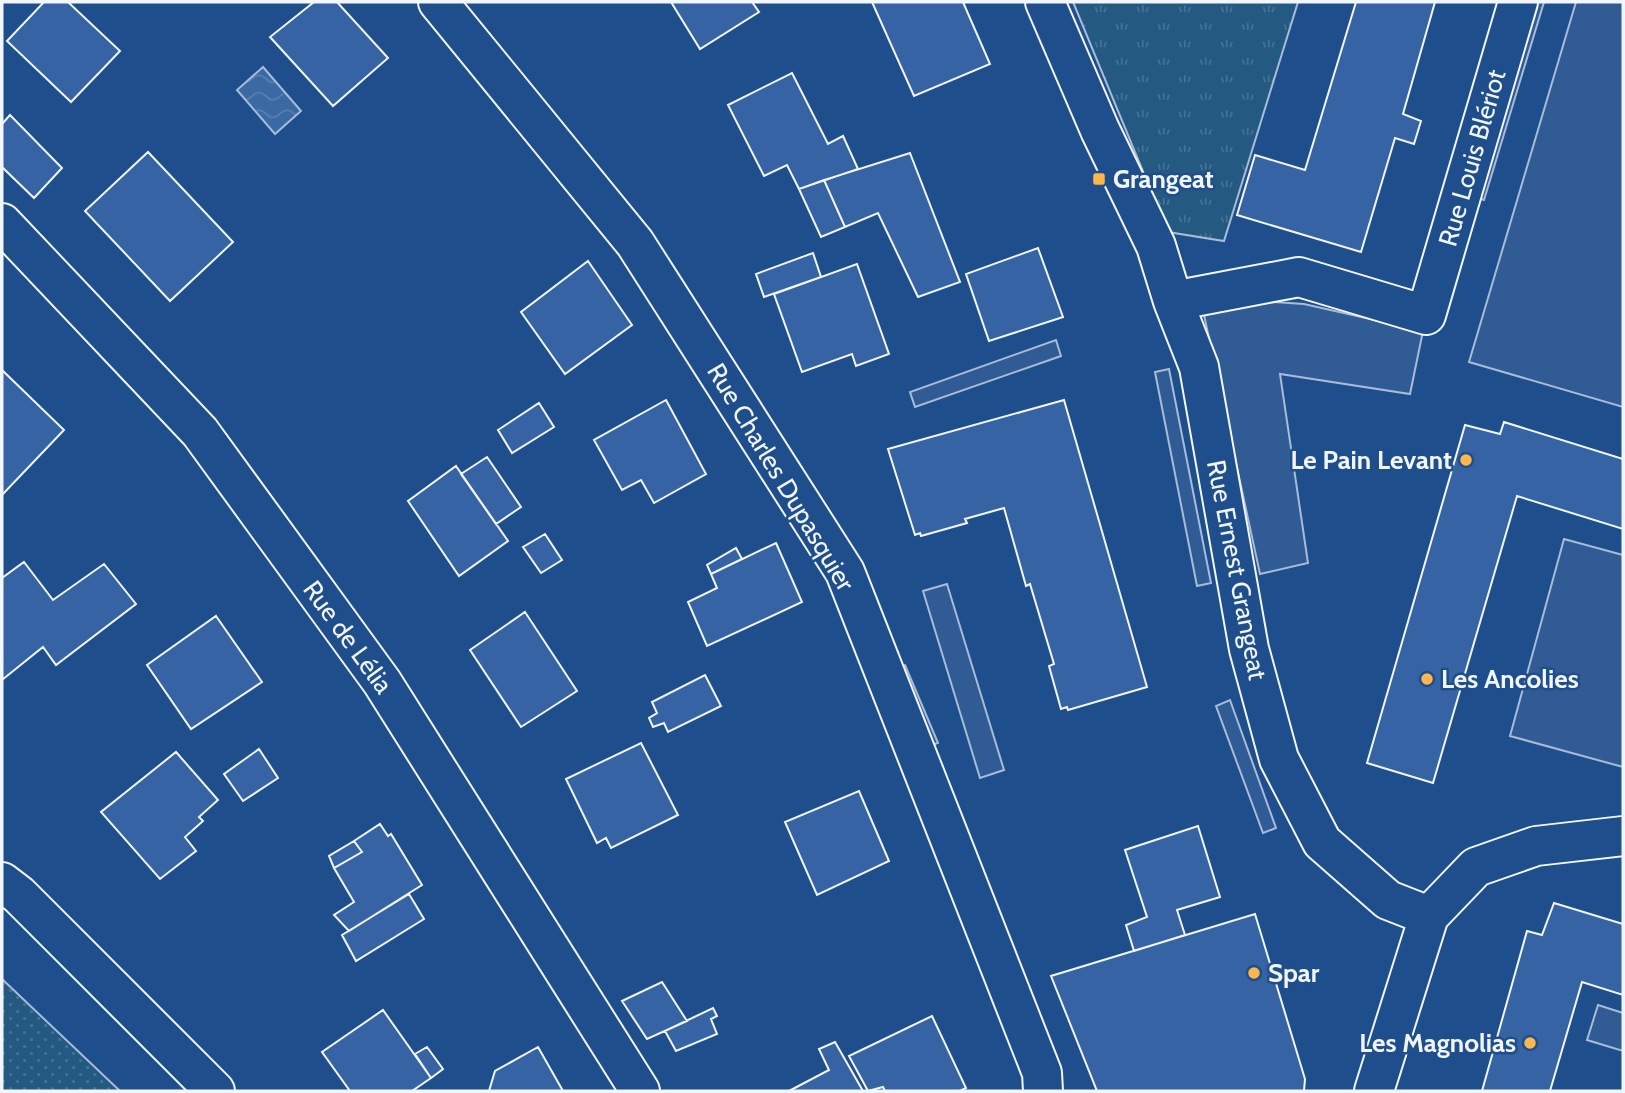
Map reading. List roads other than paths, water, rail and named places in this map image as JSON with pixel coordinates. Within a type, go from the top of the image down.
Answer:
[{"type":"street","name":"Rue Charles Dupasquier","points":[[438,2],[635,243],[845,572],[1042,1073],[1043,1091]]},
{"type":"street","name":"Rue Ernest Grangeat","points":[[1045,2],[1100,130],[1156,246],[1173,301],[1199,368],[1249,649],[1279,759],[1322,842],[1388,900],[1429,916]]},
{"type":"street","name":"Rue Louis Blériot","points":[[1173,301],[1299,277],[1426,315],[1518,2]]},
{"type":"street","name":"Rue de Lélia","points":[[2,223],[208,443],[382,682],[640,1091]]},
{"type":"street","points":[[1374,1091],[1429,916],[1476,867],[1536,846],[1623,836]]},
{"type":"street","points":[[2,882],[19,895],[215,1091]]},
{"type":"water","points":[[263,67],[301,111],[275,134],[237,90]]},
{"type":"place","name":"Grangeat","points":[[1099,179]]},
{"type":"place","name":"Le Pain Levant","points":[[1466,460]]},
{"type":"place","name":"Les Ancolies","points":[[1427,679]]},
{"type":"place","name":"Spar","points":[[1254,973]]},
{"type":"place","name":"Les Magnolias","points":[[1530,1043]]}]
